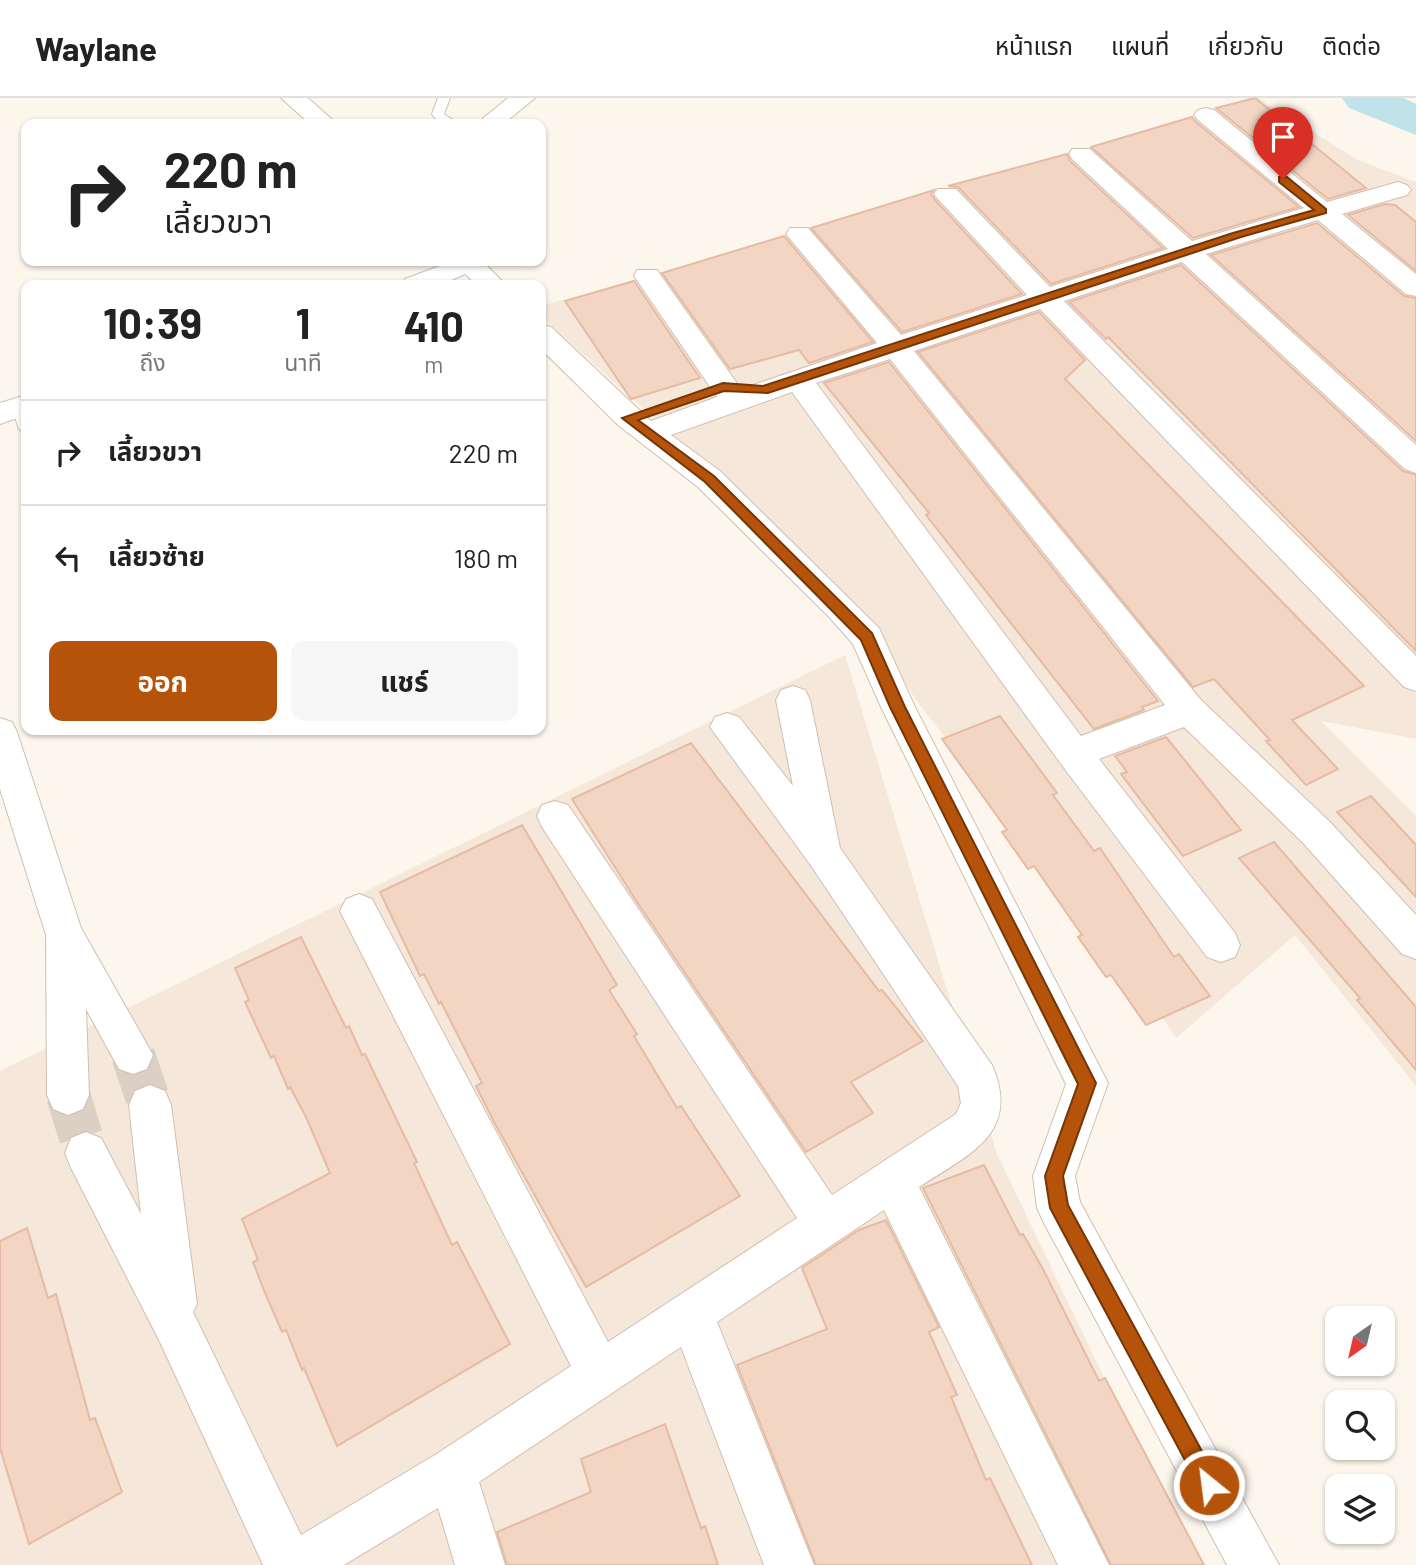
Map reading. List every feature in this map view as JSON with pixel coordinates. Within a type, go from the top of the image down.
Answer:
[{"type":"street","points":[[293,98],[319,119]]},
{"type":"street","points":[[495,119],[523,98]]},
{"type":"street","points":[[1206,115],[1416,288]]},
{"type":"street","points":[[1081,154],[1416,462]]},
{"type":"street","points":[[639,425],[729,395],[764,390],[1188,252],[1398,190]]},
{"type":"street","points":[[947,194],[1416,678]]},
{"type":"street","points":[[799,234],[896,347],[1189,710],[1317,832],[1416,942]]},
{"type":"street","points":[[428,280],[455,270],[457,266]]},
{"type":"street","points":[[472,266],[487,280]]},
{"type":"street","points":[[646,276],[729,395]]},
{"type":"street","points":[[546,338],[639,425],[709,479],[867,637],[898,707],[1087,1083],[1054,1176],[1059,1208],[1254,1565]]},
{"type":"street","points":[[798,379],[1074,754],[1220,945]]},
{"type":"street","points":[[793,699],[825,856]]},
{"type":"street","points":[[1074,754],[1189,710]]},
{"type":"street","points":[[298,1565],[452,1472],[971,1128],[982,1104],[977,1079],[825,856],[727,727]]},
{"type":"street","points":[[0,732],[64,933],[133,1055]]},
{"type":"street","points":[[555,816],[826,1224]]},
{"type":"street","points":[[359,911],[600,1374]]},
{"type":"street","points":[[64,933],[68,1095]]},
{"type":"street","points":[[150,1105],[176,1326]]},
{"type":"street","points":[[86,1153],[176,1326],[289,1565]]},
{"type":"street","points":[[892,1180],[1084,1565]]},
{"type":"street","points":[[691,1313],[789,1565]]},
{"type":"street","points":[[452,1472],[480,1565]]},
{"type":"lane","points":[[440,119],[438,114],[444,98]]},
{"type":"shaded area","points":[[1258,98],[1358,160],[1416,182],[1416,739],[1321,721],[1416,816],[1416,1086],[1295,935],[1176,1038],[1150,999],[916,700],[870,626],[681,443],[546,321],[546,305],[878,212]]},
{"type":"shaded area","points":[[845,655],[997,1154],[1156,1486],[1198,1565],[0,1565],[0,1071]]},
{"type":"building","points":[[1255,98],[1366,188],[1328,199],[1216,108]]},
{"type":"building","points":[[1192,117],[1299,207],[1193,238],[1091,147]]},
{"type":"building","points":[[1067,154],[1070,161],[1163,248],[1051,284],[958,187],[948,186]]},
{"type":"building","points":[[934,190],[931,194],[936,201],[1022,294],[902,332],[811,228]]},
{"type":"building","points":[[1385,204],[1395,205],[1416,222],[1416,271],[1348,215]]},
{"type":"building","points":[[1317,223],[1404,296],[1416,298],[1416,441],[1211,255]]},
{"type":"building","points":[[784,236],[873,342],[809,363],[799,350],[730,369],[662,273]]},
{"type":"building","points":[[1181,265],[1403,471],[1416,475],[1416,651],[1108,337],[1106,339],[1069,302]]},
{"type":"building","points":[[634,281],[700,378],[631,399],[565,301]]},
{"type":"building","points":[[1039,312],[1085,360],[1065,379],[1364,686],[1292,720],[1338,769],[1306,785],[1266,741],[1270,740],[1214,679],[1193,687],[918,352]]},
{"type":"building","points":[[889,362],[1158,701],[1142,707],[1144,710],[1094,729],[926,515],[929,513],[824,383]]},
{"type":"building","points":[[1000,716],[1057,793],[1053,795],[1094,851],[1100,848],[1174,957],[1179,954],[1210,996],[1146,1025],[1111,975],[1106,977],[1078,937],[1082,935],[1034,866],[1028,869],[1002,832],[1007,830],[942,739]]},
{"type":"building","points":[[1166,737],[1241,830],[1183,856],[1121,774],[1127,772],[1115,756]]},
{"type":"building","points":[[691,743],[879,991],[882,990],[923,1041],[851,1082],[873,1113],[806,1152],[635,899],[572,799]]},
{"type":"building","points":[[1371,796],[1416,845],[1416,897],[1337,812]]},
{"type":"building","points":[[522,825],[617,985],[609,990],[637,1034],[634,1036],[677,1108],[681,1106],[740,1196],[586,1287],[494,1122],[476,1086],[482,1083],[441,1002],[439,1004],[424,974],[420,976],[380,892]]},
{"type":"building","points":[[1274,842],[1416,1007],[1416,1070],[1357,1000],[1360,998],[1239,858]]},
{"type":"building","points":[[301,937],[346,1028],[349,1026],[362,1055],[365,1054],[417,1162],[414,1163],[452,1245],[457,1242],[510,1344],[337,1446],[304,1368],[302,1370],[286,1330],[282,1332],[265,1293],[253,1262],[258,1260],[242,1219],[330,1173],[306,1117],[290,1087],[288,1089],[274,1056],[271,1058],[245,1002],[249,1000],[235,968]]},
{"type":"building","points":[[984,1165],[1020,1235],[1023,1234],[1044,1271],[1099,1381],[1105,1378],[1204,1565],[1111,1565],[923,1188]]},
{"type":"building","points":[[886,1220],[939,1327],[929,1332],[957,1395],[951,1397],[986,1480],[990,1478],[1032,1565],[816,1565],[737,1365],[827,1329],[802,1268],[859,1230]]},
{"type":"building","points":[[27,1228],[48,1298],[56,1294],[90,1420],[95,1418],[122,1492],[29,1544],[0,1448],[0,1241]]},
{"type":"building","points":[[665,1424],[701,1528],[705,1526],[718,1565],[507,1565],[497,1532],[591,1492],[581,1459]]},
{"type":"waterway","points":[[1365,98],[1416,121]]},
{"type":"tunnel","points":[[133,1055],[150,1105]]},
{"type":"tunnel","points":[[68,1095],[86,1153]]},
{"type":"route","points":[[1209,1485],[1059,1208],[1054,1176],[1065,1142],[1081,1107],[1087,1083],[898,707],[867,637],[842,609],[709,479],[628,418],[723,387],[764,390],[1237,235],[1322,211],[1283,179]]}]
